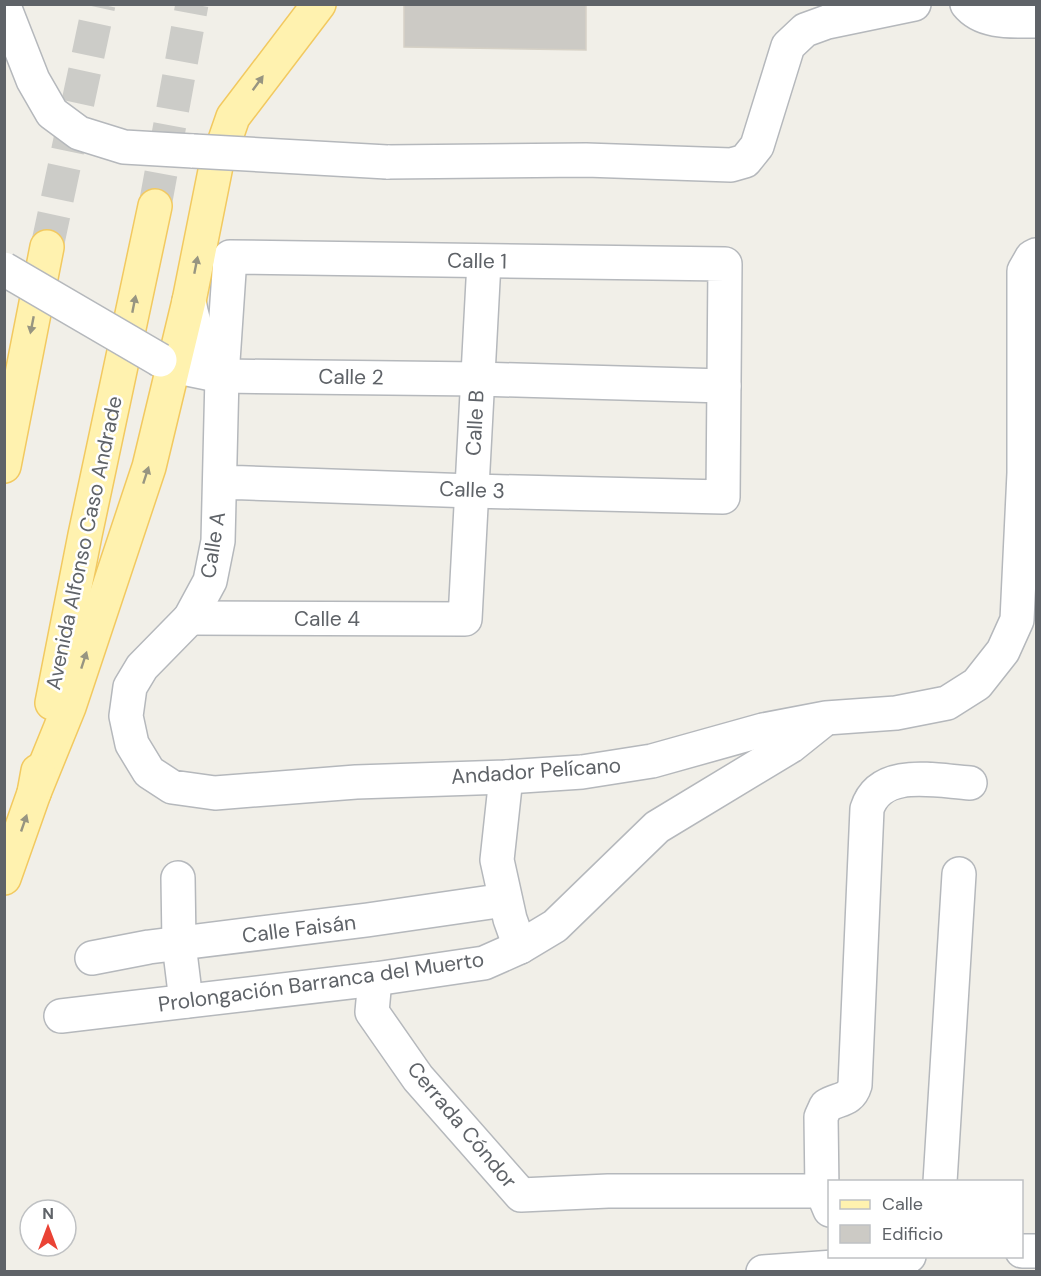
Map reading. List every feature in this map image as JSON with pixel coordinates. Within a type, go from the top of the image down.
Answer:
[{"type":"main road","points":[[34,793],[69,707],[149,467],[166,363],[189,301],[216,166],[233,117],[319,4]]},
{"type":"main road","name":"Avenida Alfonso Caso Andrade","points":[[4,878],[34,793],[84,535],[155,206]]},
{"type":"main road","points":[[4,466],[47,247]]},
{"type":"street","points":[[4,6],[33,80],[52,113],[79,133],[124,147],[387,162],[586,160],[731,165],[746,161],[757,146],[788,46],[805,30],[827,22],[914,4]]},
{"type":"street","points":[[967,4],[970,9],[989,18],[1006,21],[1036,21]]},
{"type":"street","name":"Andador Pelícano","points":[[172,787],[215,793],[356,782],[582,772],[652,761],[763,730],[826,718],[896,713],[948,702],[976,684],[1003,651],[1028,591],[1030,361],[1024,271],[1034,256]]},
{"type":"street","name":"Calle 1","points":[[230,258],[725,264],[724,386]]},
{"type":"street","name":"Calle A","points":[[172,787],[149,772],[132,744],[126,716],[130,687],[142,667],[190,618],[210,581],[218,541],[222,376],[230,258]]},
{"type":"street","name":"Calle B","points":[[465,620],[484,262]]},
{"type":"street","name":"Calle 2","points":[[4,269],[166,363],[222,376],[478,379],[724,386]]},
{"type":"street","points":[[189,301],[195,330],[201,344],[210,361],[222,376]]},
{"type":"street","name":"Calle 3","points":[[221,482],[723,497],[724,386]]},
{"type":"street","name":"Calle 4","points":[[190,618],[465,620]]},
{"type":"street","name":"Prolongación Barranca del Muerto","points":[[60,1016],[375,979],[484,963],[520,947],[555,926],[657,827],[791,746],[826,718]]},
{"type":"street","points":[[506,777],[497,860],[510,919],[520,947]]},
{"type":"street","points":[[826,1201],[821,1117],[826,1106],[846,1099],[851,1095],[855,1085],[867,808],[870,799],[882,786],[901,780],[970,783]]},
{"type":"street","points":[[940,1180],[959,874]]},
{"type":"street","points":[[178,878],[179,944],[186,1001]]},
{"type":"street","name":"Calle Faisán","points":[[92,958],[149,947],[506,900]]},
{"type":"street","name":"Cerrada Cóndor","points":[[375,979],[372,1012],[418,1078],[521,1195],[608,1191],[826,1201]]},
{"type":"street","points":[[763,1272],[884,1261]]},
{"type":"building","points":[[404,4],[586,4],[586,50],[404,47]]},
{"type":"tunnel","points":[[47,247],[99,4]]},
{"type":"tunnel","points":[[155,206],[192,4]]}]
